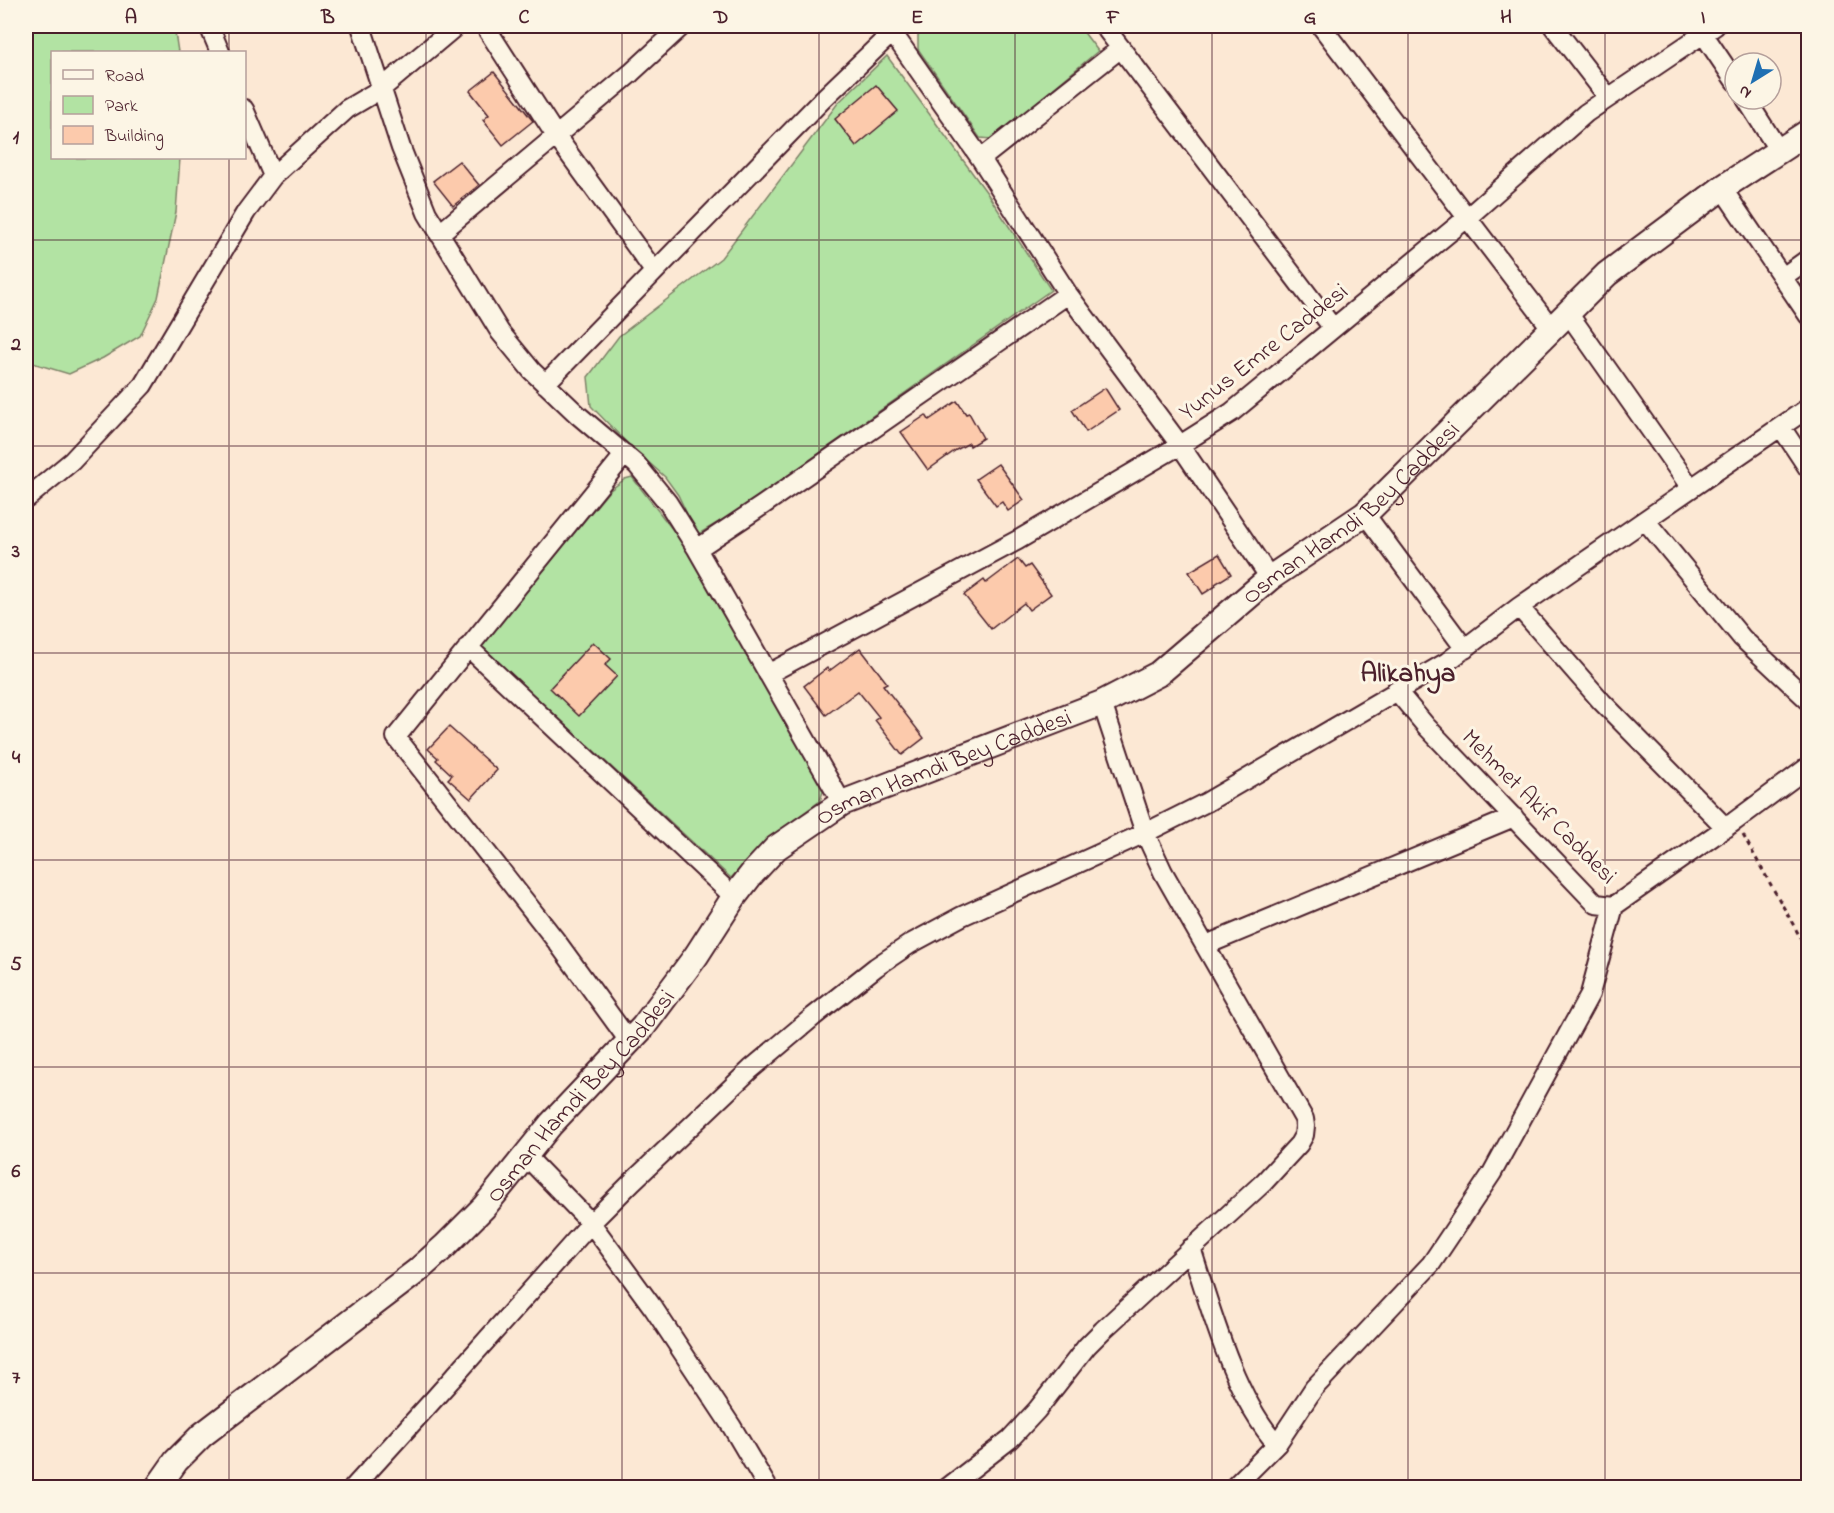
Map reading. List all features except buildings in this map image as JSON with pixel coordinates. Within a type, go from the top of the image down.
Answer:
[{"type":"street","points":[[209,26],[220,51]]},
{"type":"street","points":[[361,26],[416,187],[439,234],[506,340],[527,366],[625,454],[654,484],[698,549],[842,803]]},
{"type":"street","points":[[26,499],[72,461],[143,385],[246,212],[273,176],[347,109],[381,89],[456,26]]},
{"type":"street","points":[[485,26],[556,136],[654,271]]},
{"type":"street","points":[[439,234],[631,73],[682,26]]},
{"type":"street","points":[[1104,26],[1333,328]]},
{"type":"street","points":[[1322,26],[1468,217],[1560,321],[1691,488]]},
{"type":"street","points":[[1552,26],[1608,97]]},
{"type":"street","points":[[1706,28],[1723,59]]},
{"type":"street","name":"Yunus Emre Caddesi","points":[[768,674],[1018,540],[1180,445],[1241,405],[1468,217],[1586,113],[1706,28]]},
{"type":"street","points":[[545,384],[823,99],[896,29],[1068,294],[1180,445],[1270,578]]},
{"type":"street","points":[[981,159],[1121,48]]},
{"type":"street","points":[[1754,111],[1779,151]]},
{"type":"street","points":[[246,115],[273,176]]},
{"type":"street","name":"Osman Hamdi Bey Caddesi","points":[[157,1488],[176,1461],[202,1435],[401,1283],[445,1246],[490,1201],[561,1113],[656,1010],[696,956],[734,897],[776,848],[842,803],[1102,703],[1158,674],[1270,578],[1365,514],[1607,274],[1722,188],[1809,132]]},
{"type":"street","points":[[1722,188],[1809,315]]},
{"type":"street","points":[[1783,277],[1809,259]]},
{"type":"street","points":[[698,549],[1068,294]]},
{"type":"street","points":[[353,1488],[591,1223],[751,1069],[813,1016],[876,967],[910,944],[962,916],[1145,833],[1207,802],[1432,670],[1465,649],[1519,607],[1809,408]]},
{"type":"street","points":[[1781,427],[1809,468]]},
{"type":"street","points":[[625,454],[396,736],[557,942],[629,1041]]},
{"type":"street","points":[[1365,514],[1465,649]]},
{"type":"street","points":[[1645,520],[1742,638],[1809,700]]},
{"type":"street","points":[[1519,607],[1602,702],[1730,825]]},
{"type":"street","points":[[468,647],[734,897]]},
{"type":"street","name":"Mehmet Akif Caddesi","points":[[1396,690],[1426,726],[1596,904],[1614,906],[1809,767]]},
{"type":"street","points":[[947,1488],[1004,1444],[1024,1425],[1087,1346],[1264,1182],[1290,1155],[1304,1135],[1305,1126],[1300,1110],[1163,872],[1145,833],[1102,703]]},
{"type":"street","points":[[1206,945],[1514,817]]},
{"type":"street","points":[[1233,1488],[1277,1444],[1314,1388],[1431,1264],[1492,1173],[1590,994],[1614,906]]},
{"type":"street","points":[[526,1156],[591,1223],[654,1309],[732,1427],[768,1488]]},
{"type":"street","points":[[1191,1248],[1212,1313],[1234,1369],[1258,1420],[1277,1444]]},
{"type":"path","points":[[1730,825],[1809,951]]},
{"type":"green space","points":[[26,26],[174,26],[178,51],[51,51],[51,159],[180,159],[176,212],[158,298],[140,336],[103,358],[69,374],[26,361]]},
{"type":"green space","points":[[932,26],[1079,26],[1098,51],[993,139],[980,138],[918,49],[918,35]]},
{"type":"green space","points":[[887,56],[987,193],[1051,290],[739,510],[697,535],[678,495],[665,477],[591,406],[588,377],[619,336],[721,258],[838,103]]},
{"type":"green space","points":[[632,477],[676,534],[699,569],[824,788],[820,801],[769,838],[731,878],[481,646],[609,491],[625,479]]},
{"type":"district","name":"Alikahya","points":[[1408,672]]}]
